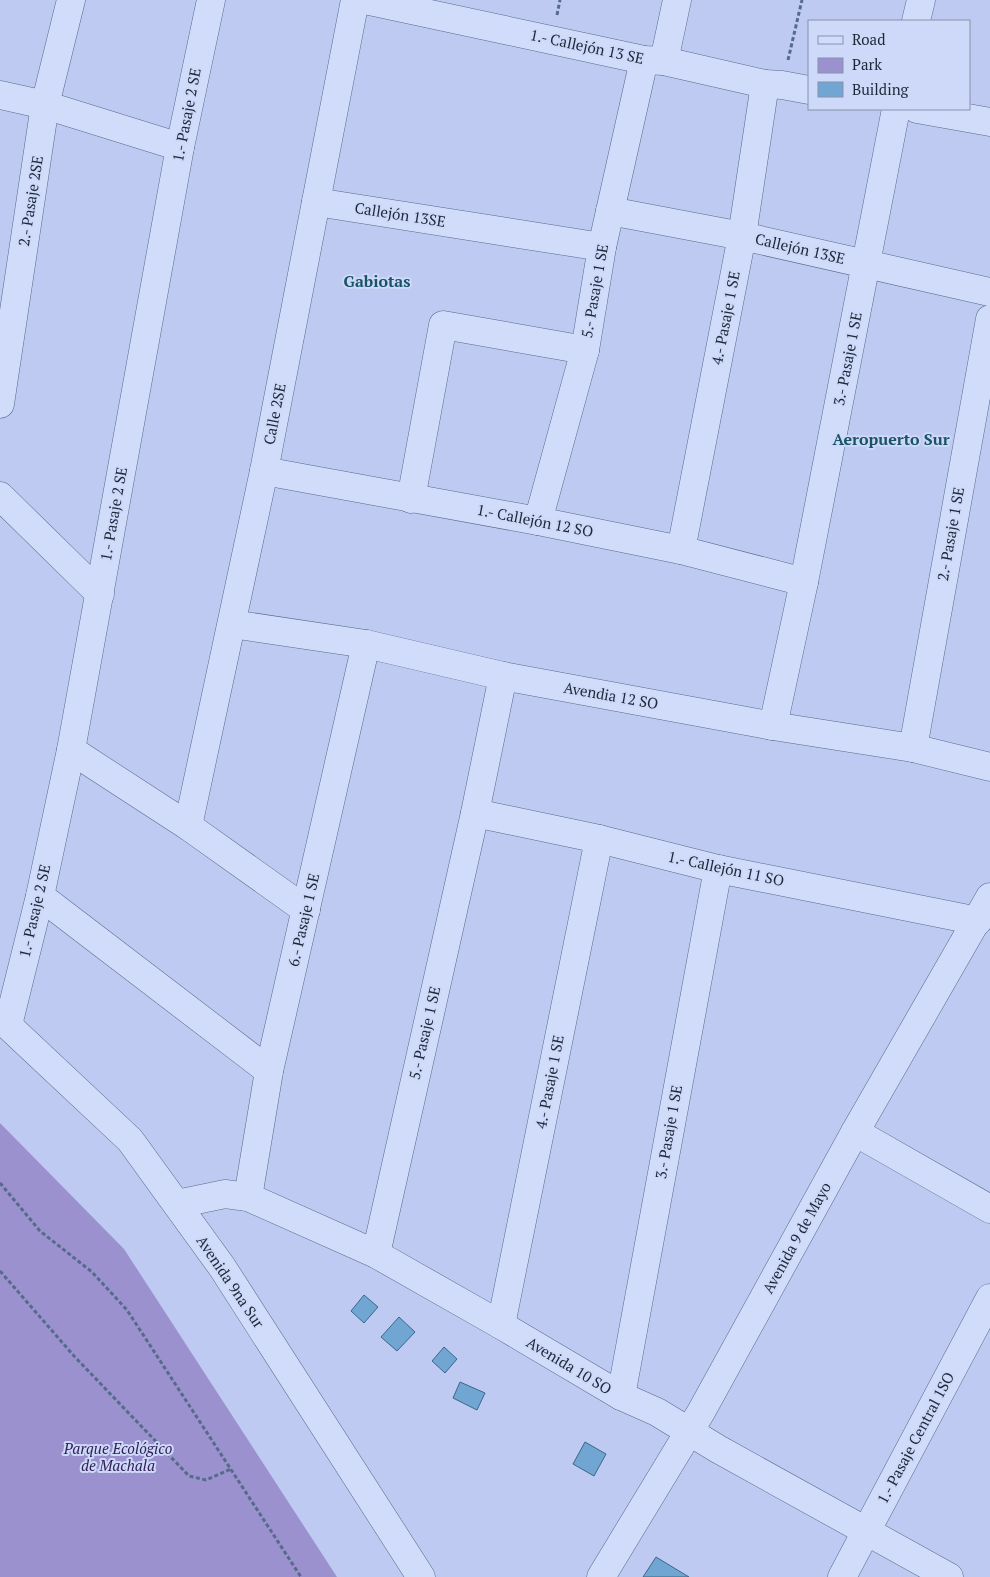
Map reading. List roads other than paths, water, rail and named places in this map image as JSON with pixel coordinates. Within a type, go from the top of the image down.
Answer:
[{"type":"street","name":"2.- Pasaje 2SE","points":[[0,404],[45,105],[72,0]]},
{"type":"street","name":"1.- Pasaje 2 SE","points":[[4,1021],[40,896],[71,750],[180,147],[211,0]]},
{"type":"street","name":"Calle 2SE","points":[[188,826],[264,471],[355,0]]},
{"type":"street","name":"1.- Callejón 13 SE","points":[[365,0],[774,85],[808,90]]},
{"type":"street","name":"5.- Pasaje 1 SE","points":[[538,521],[585,350],[602,247],[610,211],[654,60],[677,0]]},
{"type":"street","points":[[916,20],[920,0]]},
{"type":"street","name":"4.- Pasaje 1 SE","points":[[681,550],[742,236],[774,85]]},
{"type":"street","points":[[0,95],[45,105],[180,147]]},
{"type":"street","name":"3.- Pasaje 1 SE","points":[[773,726],[804,582],[896,110]]},
{"type":"street","points":[[923,110],[990,122]]},
{"type":"street","name":"Callejón 13SE","points":[[316,202],[602,247]]},
{"type":"street","name":"Callejón 13SE","points":[[610,211],[742,236],[990,292]]},
{"type":"street","name":"2.- Pasaje 1 SE","points":[[912,748],[990,319]]},
{"type":"street","points":[[411,499],[443,325],[585,350]]},
{"type":"street","name":"1.- Callejón 12 SO","points":[[264,471],[538,521],[681,550],[804,582]]},
{"type":"street","points":[[0,496],[100,594]]},
{"type":"street","name":"Avendia 12 SO","points":[[232,624],[366,644],[503,676],[773,726],[912,748],[990,767]]},
{"type":"street","name":"6.- Pasaje 1 SE","points":[[248,1197],[269,1071],[366,644]]},
{"type":"street","name":"5.- Pasaje 1 SE","points":[[376,1254],[475,814],[503,676]]},
{"type":"street","points":[[71,750],[188,826],[306,910]]},
{"type":"street","name":"1.- Callejón 11 SO","points":[[475,814],[599,839],[718,869],[984,909]]},
{"type":"street","name":"4.- Pasaje 1 SE","points":[[501,1325],[599,839]]},
{"type":"street","name":"3.- Pasaje 1 SE","points":[[620,1396],[718,869]]},
{"type":"street","points":[[40,896],[269,1071]]},
{"type":"street","name":"Avenida 9 de Mayo","points":[[601,1577],[689,1431],[855,1132],[984,909]]},
{"type":"street","name":"Avenida 9na Sur","points":[[4,1021],[130,1140],[222,1268],[421,1577]]},
{"type":"street","points":[[855,1132],[990,1209]]},
{"type":"street","name":"Avenida 10 SO","points":[[177,1204],[225,1194],[248,1197],[376,1254],[501,1325],[620,1396],[657,1412],[718,1449],[949,1577]]},
{"type":"street","name":"1.- Pasaje Central 1SO","points":[[842,1577],[990,1298]]},
{"type":"district","name":"Gabiotas","points":[[377,281]]},
{"type":"district","name":"Aeropuerto Sur","points":[[891,439]]},
{"type":"park label","name":"Parque Ecológico de Machala","points":[[118,1458]]}]
